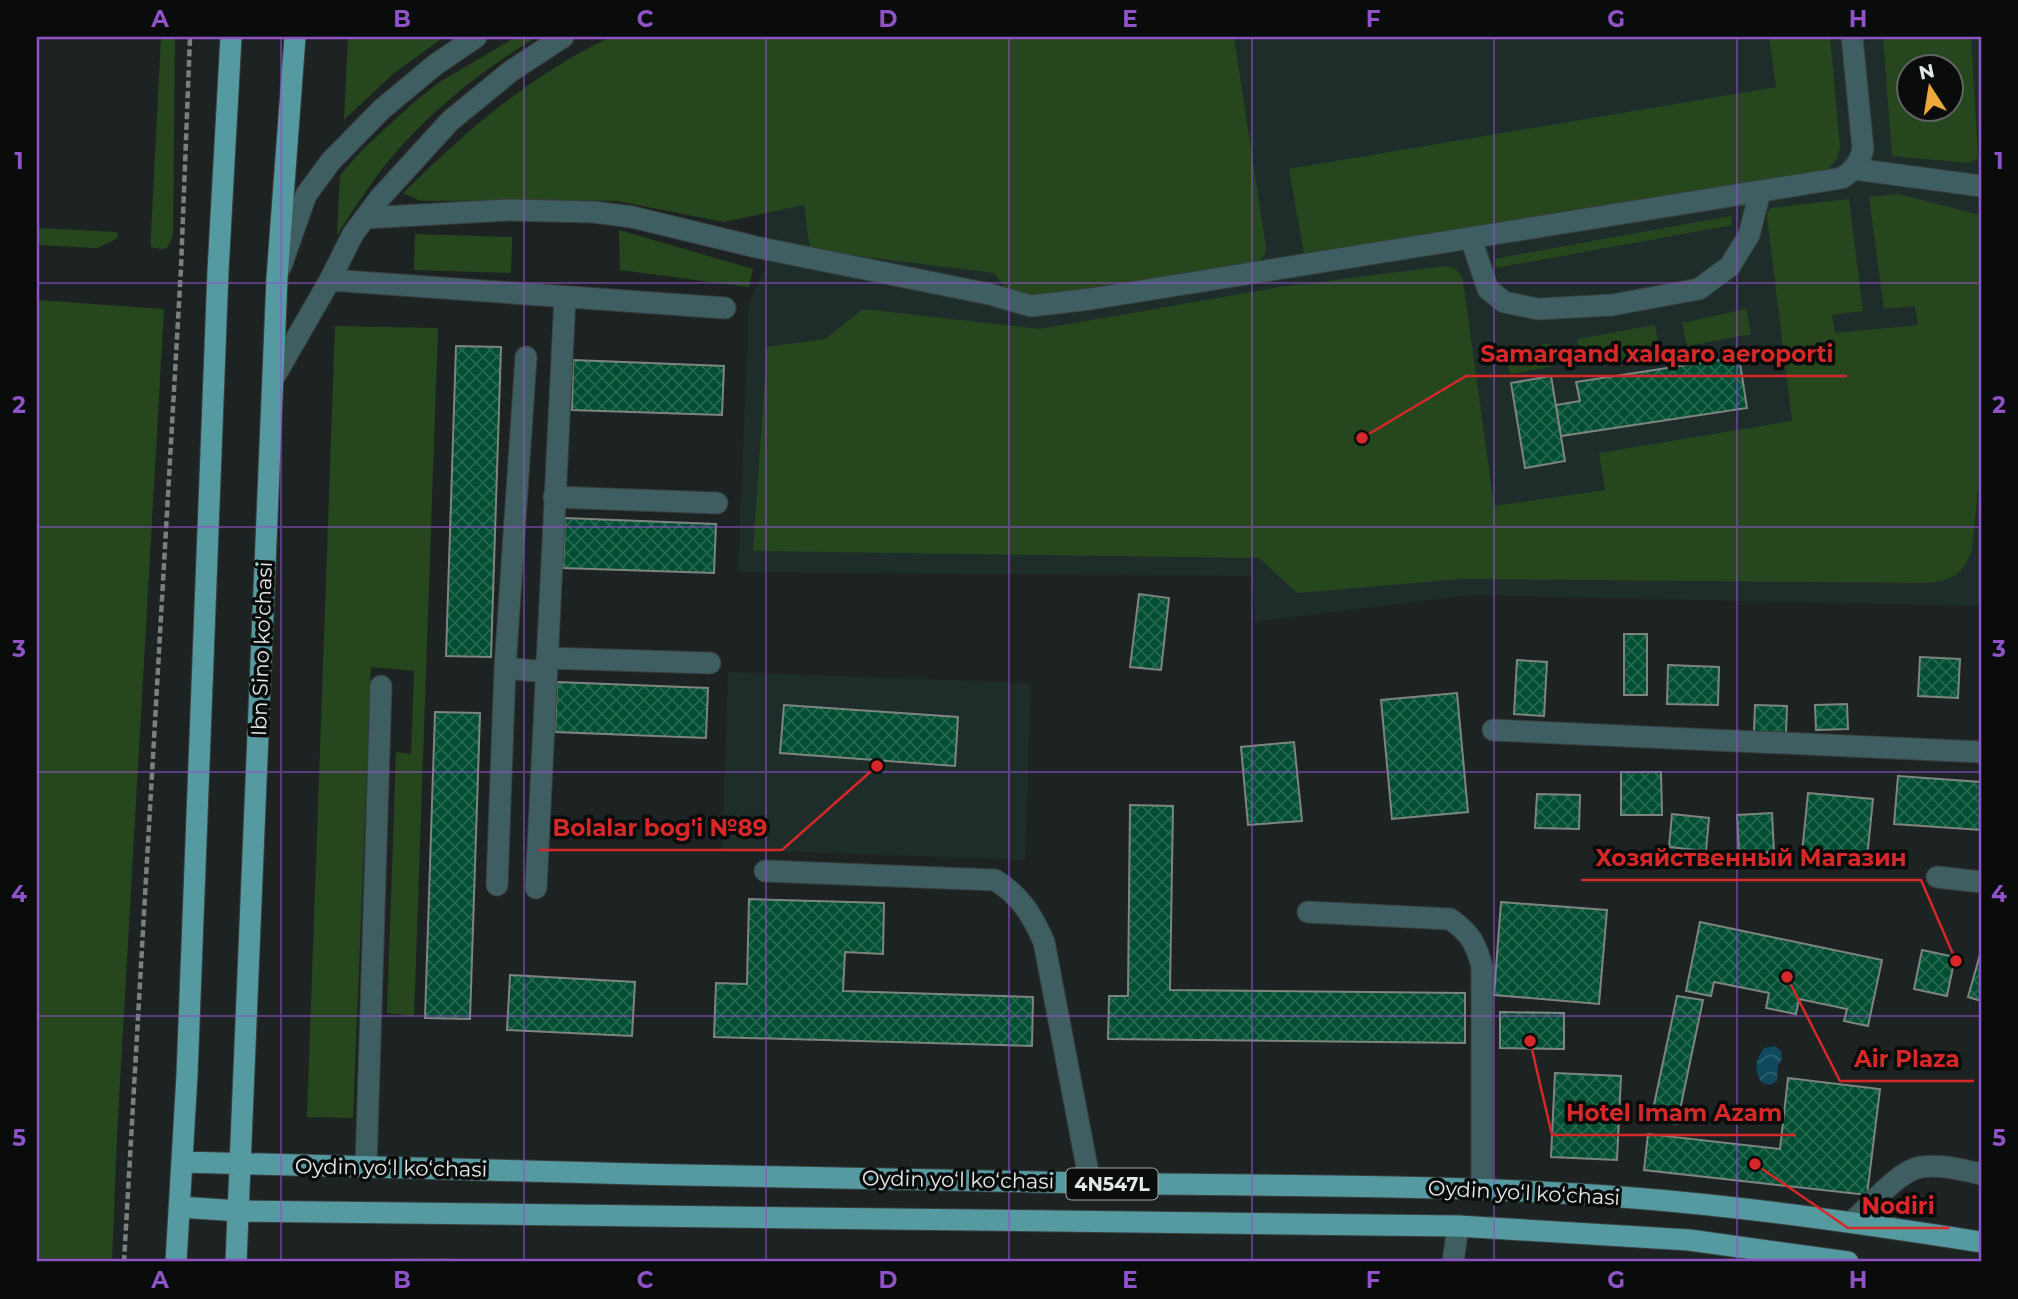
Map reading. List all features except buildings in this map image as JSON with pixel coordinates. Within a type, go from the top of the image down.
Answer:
[{"type":"main road","points":[[176,1262],[183,1162],[218,271],[231,37]]},
{"type":"main road","name":"Ibn Sino ko'chasi","points":[[236,1262],[277,278],[295,37]]},
{"type":"main road","name":"Oydin yoʻl koʻchasi","points":[[183,1162],[366,1168],[1482,1189],[1669,1200],[1853,1222],[1981,1242]]},
{"type":"main road","name":"Oydin yoʻl koʻchasi","points":[[180,1207],[239,1211],[1458,1226],[1689,1240],[1768,1256],[1848,1262]]},
{"type":"street","points":[[277,278],[306,195],[331,162],[382,109],[435,65],[476,37]]},
{"type":"street","points":[[273,379],[330,281],[353,234],[401,174],[450,121],[511,71],[564,37]]},
{"type":"street","points":[[365,218],[508,209],[569,210],[632,216],[756,247],[989,294],[1031,306],[1091,299],[1835,181],[1854,169],[1861,156],[1863,141],[1852,37]]},
{"type":"street","points":[[1854,169],[1981,186]]},
{"type":"street","points":[[1472,239],[1488,289],[1504,302],[1538,309],[1612,305],[1699,289],[1730,266],[1749,235],[1760,192]]},
{"type":"street","points":[[330,281],[725,307]]},
{"type":"street","points":[[536,888],[565,296]]},
{"type":"street","points":[[497,885],[505,668],[526,357]]},
{"type":"street","points":[[554,497],[718,503]]},
{"type":"street","points":[[505,668],[710,663]]},
{"type":"street","points":[[366,1168],[381,687]]},
{"type":"street","points":[[1493,730],[1981,752]]},
{"type":"street","points":[[765,872],[995,880],[1010,889],[1031,915],[1044,942],[1090,1183]]},
{"type":"street","points":[[1937,877],[1981,882]]},
{"type":"street","points":[[1308,912],[1450,919],[1466,930],[1478,948],[1482,967],[1482,1189]]},
{"type":"street","points":[[1853,1222],[1902,1175],[1918,1167],[1937,1166],[1981,1174]]},
{"type":"street","points":[[1453,1262],[1458,1226]]},
{"type":"path","points":[[124,1262],[181,268],[190,37]]},
{"type":"shaded area","points":[[754,37],[1981,37],[1981,606],[1467,595],[1255,622],[1252,576],[738,572],[749,304],[769,257]]},
{"type":"shaded area","points":[[728,672],[1031,683],[1025,860],[722,849]]},
{"type":"green space","points":[[161,37],[175,37],[173,236],[167,248],[161,249],[151,247],[151,234]]},
{"type":"green space","points":[[348,37],[444,37],[393,74],[344,120]]},
{"type":"green space","points":[[516,37],[537,37],[472,81],[413,133],[379,173],[337,235],[340,175],[362,150],[438,83]]},
{"type":"green space","points":[[610,37],[1234,37],[1265,254],[1258,262],[1033,298],[1008,291],[994,273],[810,250],[804,205],[724,222],[617,201],[421,201],[403,193],[451,147],[500,106],[552,70]]},
{"type":"green space","points":[[1769,37],[1830,37],[1840,147],[1837,159],[1828,169],[1305,260],[1289,169],[1776,87]]},
{"type":"green space","points":[[1883,37],[1971,37],[1978,158],[1969,163],[1892,156]]},
{"type":"green space","points":[[1898,194],[1981,215],[1981,458],[1972,549],[1966,564],[1956,575],[1942,581],[1462,579],[1297,593],[1259,558],[753,551],[767,347],[825,339],[863,309],[1040,329],[1280,287],[1446,266],[1459,272],[1463,280],[1494,506],[1605,490],[1599,453],[1792,421],[1767,217],[1771,208],[1849,199],[1863,311],[1832,315],[1835,333],[1918,325],[1915,306],[1884,309],[1869,197]]},
{"type":"green space","points":[[1731,216],[1732,225],[1496,268],[1494,259]]},
{"type":"green space","points":[[37,228],[117,232],[118,238],[97,248],[37,245]]},
{"type":"green space","points":[[619,230],[753,269],[749,287],[620,270]]},
{"type":"green space","points":[[415,234],[512,237],[511,273],[414,270]]},
{"type":"green space","points":[[37,300],[164,309],[112,1262],[37,1262]]},
{"type":"green space","points":[[1746,309],[1751,334],[1687,346],[1682,323]]},
{"type":"green space","points":[[1655,325],[1660,354],[1581,367],[1577,339]]},
{"type":"green space","points":[[335,326],[438,328],[414,1016],[387,1013],[396,752],[411,754],[414,671],[371,667],[353,1118],[307,1117]]},
{"type":"green space","points":[[1551,343],[1555,366],[1510,374],[1506,351]]},
{"type":"green space","points":[[449,1258],[449,1262],[271,1262],[271,1261]]},
{"type":"water","points":[[1775,1046],[1781,1051],[1782,1059],[1778,1065],[1777,1081],[1770,1085],[1761,1082],[1756,1065],[1764,1048]]},
{"type":"place","name":"Samarqand xalqaro aeroporti","points":[[1362,438]]},
{"type":"place","name":"Bolalar bog'i №89","points":[[877,766]]},
{"type":"place","name":"Хозяйственный Магазин","points":[[1956,961]]},
{"type":"place","name":"Air Plaza","points":[[1787,977]]},
{"type":"place","name":"Hotel Imam Azam","points":[[1530,1041]]},
{"type":"place","name":"Nodiri","points":[[1755,1164]]}]
